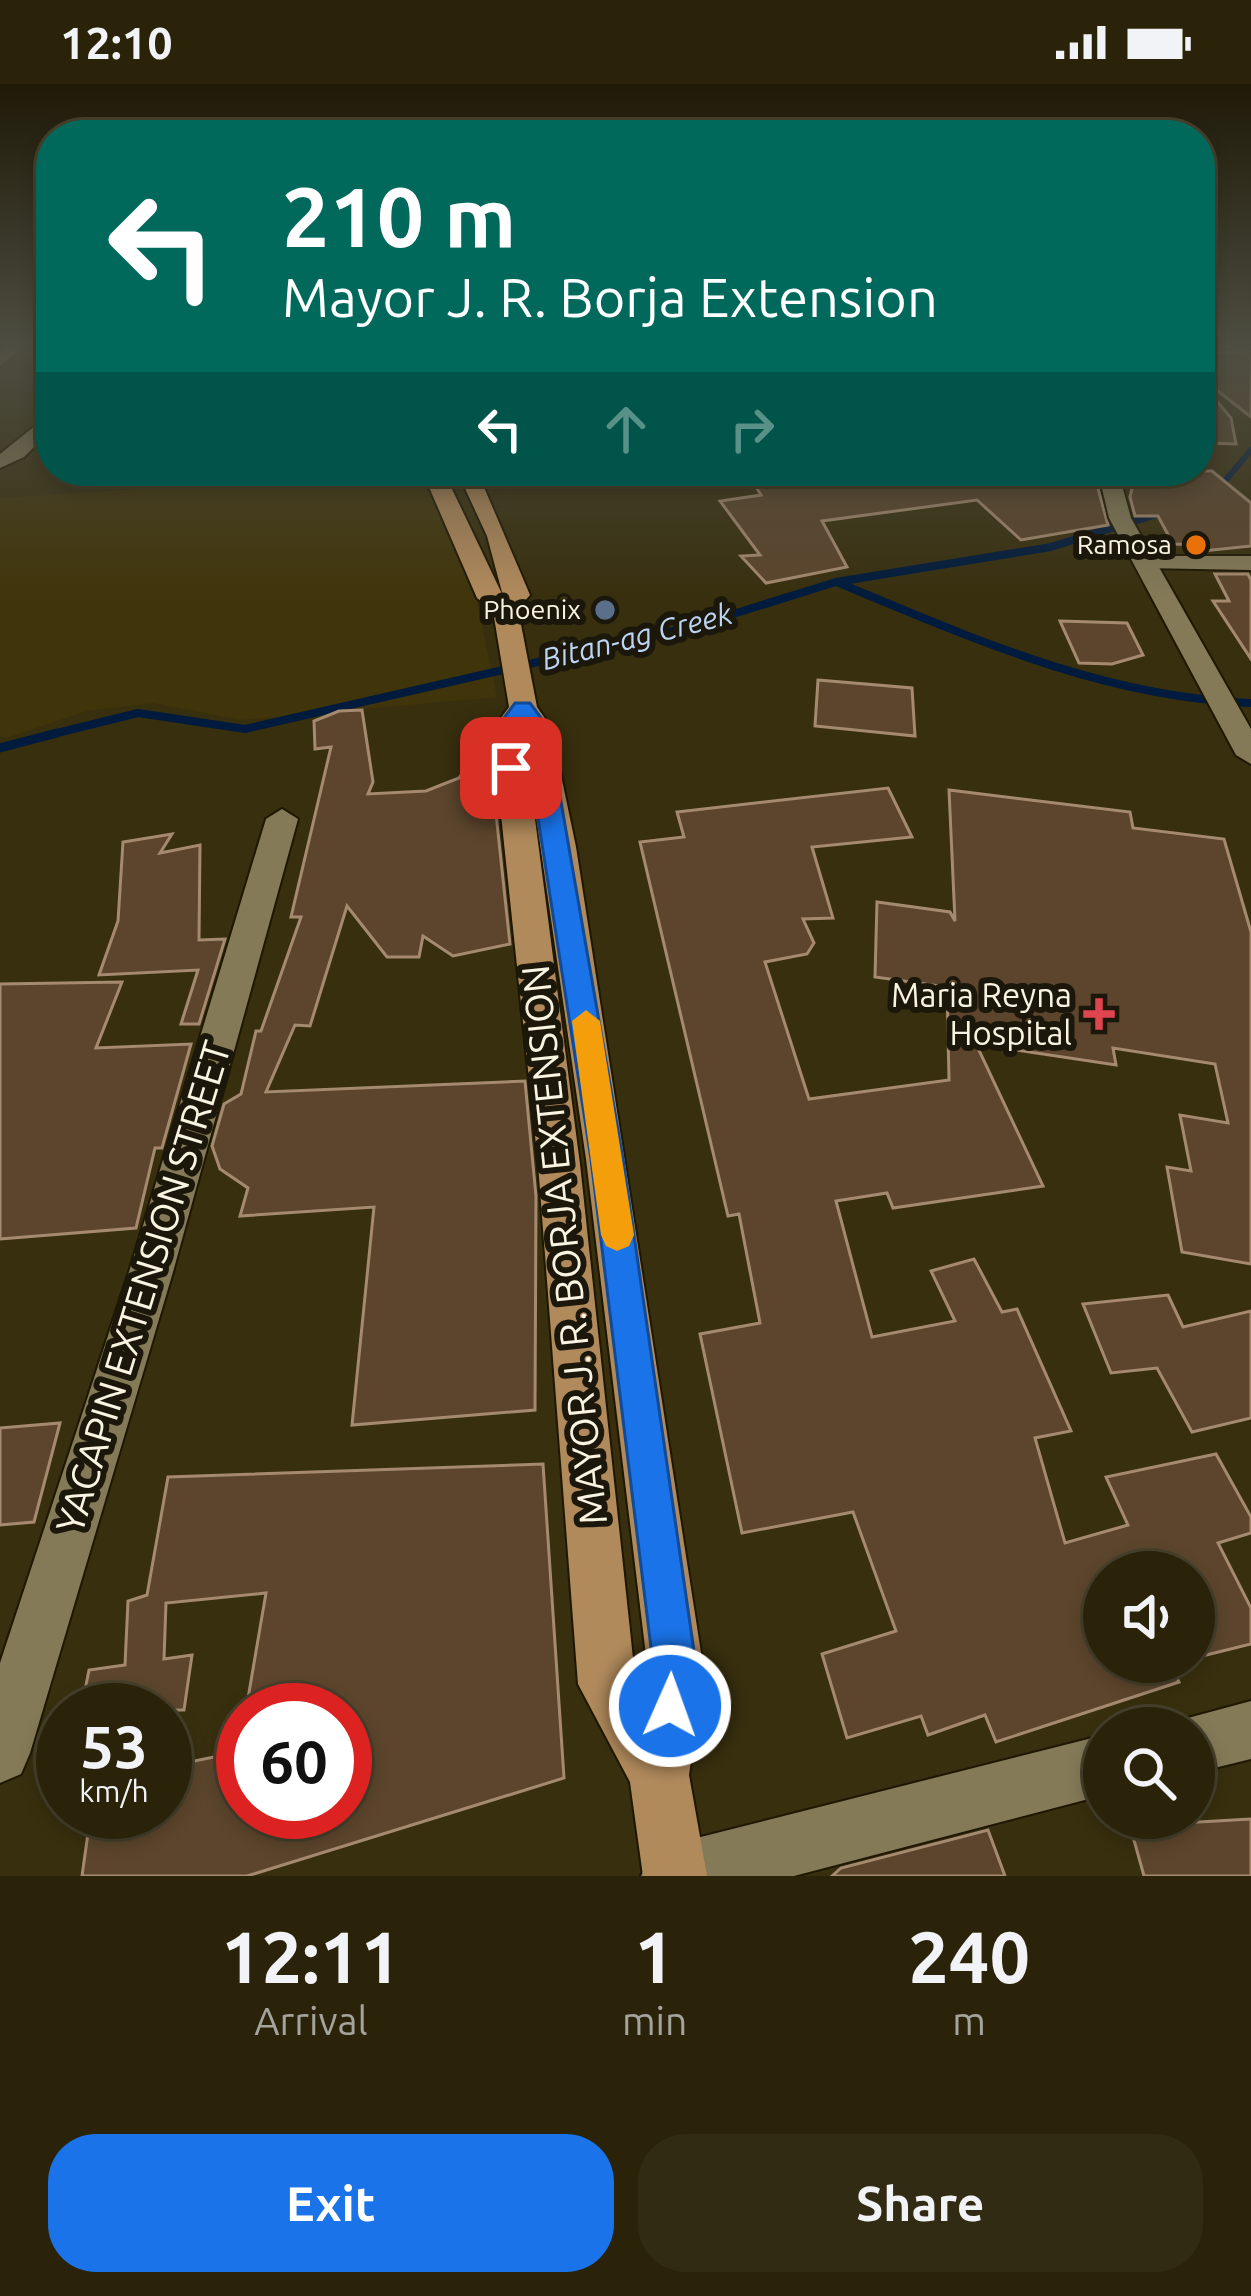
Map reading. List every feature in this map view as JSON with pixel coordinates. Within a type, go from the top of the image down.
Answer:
[{"type":"main road","name":"MAYOR J. R. BORJA EXTENSION","points":[[440,486],[489,598],[505,608],[520,695],[506,730],[550,922],[676,1672],[658,1774],[675,1876]]},
{"type":"main road","name":"MAYOR J. R. BORJA EXTENSION","points":[[474,486],[512,570],[518,595],[505,608]]},
{"type":"main road","name":"MAYOR J. R. BORJA EXTENSION","points":[[550,922],[608,1684],[658,1774]]},
{"type":"street","points":[[0,462],[36,434]]},
{"type":"street","points":[[1113,486],[1125,527],[1251,755]]},
{"type":"street","points":[[1143,561],[1251,563]]},
{"type":"street","name":"YACAPIN EXTENSION STREET","points":[[0,1753],[151,1272],[282,819]]},
{"type":"street","points":[[1215,1738],[1251,1730]]},
{"type":"street","points":[[675,1876],[1083,1770]]},
{"type":"shaded area","points":[[188,486],[429,486],[471,574],[497,697],[240,720],[154,703],[87,711],[6,738],[0,735],[0,498]]},
{"type":"building","points":[[1215,431],[1233,431],[1236,444],[1215,443]]},
{"type":"building","points":[[1215,473],[1251,503],[1251,546],[1203,551],[1199,545],[1173,544],[1158,516],[1135,516],[1133,486],[1215,486]]},
{"type":"building","points":[[755,486],[1097,486],[1108,525],[1021,540],[977,500],[822,521],[847,567],[766,583],[741,556],[760,555],[720,501],[761,495]]},
{"type":"building","points":[[1215,574],[1248,574],[1251,580],[1251,659],[1213,601],[1229,601]]},
{"type":"building","points":[[1060,621],[1127,623],[1143,655],[1112,664],[1079,663]]},
{"type":"building","points":[[818,680],[912,688],[915,736],[815,726]]},
{"type":"building","points":[[362,710],[373,782],[368,794],[426,791],[459,778],[471,760],[490,758],[510,944],[453,956],[423,936],[419,957],[387,957],[347,906],[310,1026],[295,1025],[266,1092],[525,1081],[536,1196],[535,1410],[352,1425],[374,1207],[240,1216],[248,1188],[220,1169],[212,1146],[224,1104],[241,1094],[256,1031],[261,1031],[301,917],[291,917],[331,747],[315,749],[314,721],[339,711]]},
{"type":"building","points":[[888,788],[912,837],[812,847],[833,918],[803,919],[814,943],[807,954],[765,962],[809,1099],[949,1080],[947,987],[875,977],[877,902],[950,912],[955,921],[949,790],[1130,812],[1133,828],[1224,839],[1251,932],[1251,1264],[1182,1252],[1167,1167],[1191,1171],[1180,1115],[1228,1123],[1215,1064],[1113,1048],[1116,1065],[976,1044],[1043,1186],[893,1208],[887,1193],[836,1201],[872,1337],[955,1321],[931,1271],[974,1259],[1002,1312],[1017,1309],[1071,1431],[1035,1438],[1065,1543],[1128,1525],[1106,1477],[1216,1454],[1251,1517],[1251,1533],[1218,1543],[1251,1608],[1251,1644],[1215,1653],[1215,1551],[1083,1551],[1083,1683],[1176,1683],[1103,1707],[1083,1707],[1083,1713],[996,1742],[985,1715],[928,1735],[921,1716],[847,1738],[822,1654],[896,1631],[853,1512],[742,1533],[700,1334],[760,1323],[739,1214],[728,1216],[640,842],[684,837],[677,812]]},
{"type":"building","points":[[172,834],[160,853],[200,845],[199,940],[225,939],[199,1024],[181,1024],[198,970],[99,975],[118,921],[123,842]]},
{"type":"building","points":[[122,982],[96,1048],[191,1044],[162,1148],[155,1148],[136,1228],[0,1239],[0,984]]},
{"type":"building","points":[[1168,1295],[1183,1327],[1251,1311],[1251,1418],[1192,1432],[1157,1368],[1111,1373],[1083,1304]]},
{"type":"building","points":[[60,1423],[34,1522],[0,1525],[0,1428]]},
{"type":"building","points":[[543,1464],[564,1778],[372,1837],[372,1683],[251,1683],[266,1593],[166,1603],[164,1659],[192,1655],[188,1683],[86,1683],[89,1670],[125,1665],[128,1601],[147,1595],[168,1477]]},
{"type":"building","points":[[216,1757],[216,1839],[367,1839],[247,1876],[82,1876],[87,1839],[192,1839],[192,1761]]},
{"type":"building","points":[[1251,1819],[1251,1876],[1144,1876],[1134,1839],[1215,1839],[1215,1821]]},
{"type":"building","points":[[988,1830],[1005,1876],[832,1876],[841,1868]]},
{"type":"waterway","name":"Bitan-ag Creek","points":[[1219,488],[1251,450]]},
{"type":"waterway","name":"Bitan-ag Creek","points":[[1153,515],[1163,512]]},
{"type":"waterway","name":"Bitan-ag Creek","points":[[55,734],[138,713],[245,729],[691,627],[836,582],[1051,547],[1153,515]]},
{"type":"waterway","name":"Bitan-ag Creek","points":[[1146,517],[1153,515]]},
{"type":"waterway","points":[[839,583],[990,644],[1091,677],[1143,690],[1251,703]]},
{"type":"waterway","name":"Bitan-ag Creek","points":[[0,748],[55,734]]},
{"type":"waterway","name":"Bitan-ag Creek","points":[[45,736],[55,734]]},
{"type":"slow traffic","points":[[586,1021],[617,1235]]},
{"type":"place","name":"Ramosa","points":[[1196,545]]},
{"type":"place","name":"Phoenix","points":[[605,610]]},
{"type":"place","name":"Maria Reyna Hospital","points":[[1099,1014]]},
{"type":"route","points":[[511,768],[506,730],[523,708],[537,727],[560,847],[607,1159],[676,1672],[670,1706]]}]
